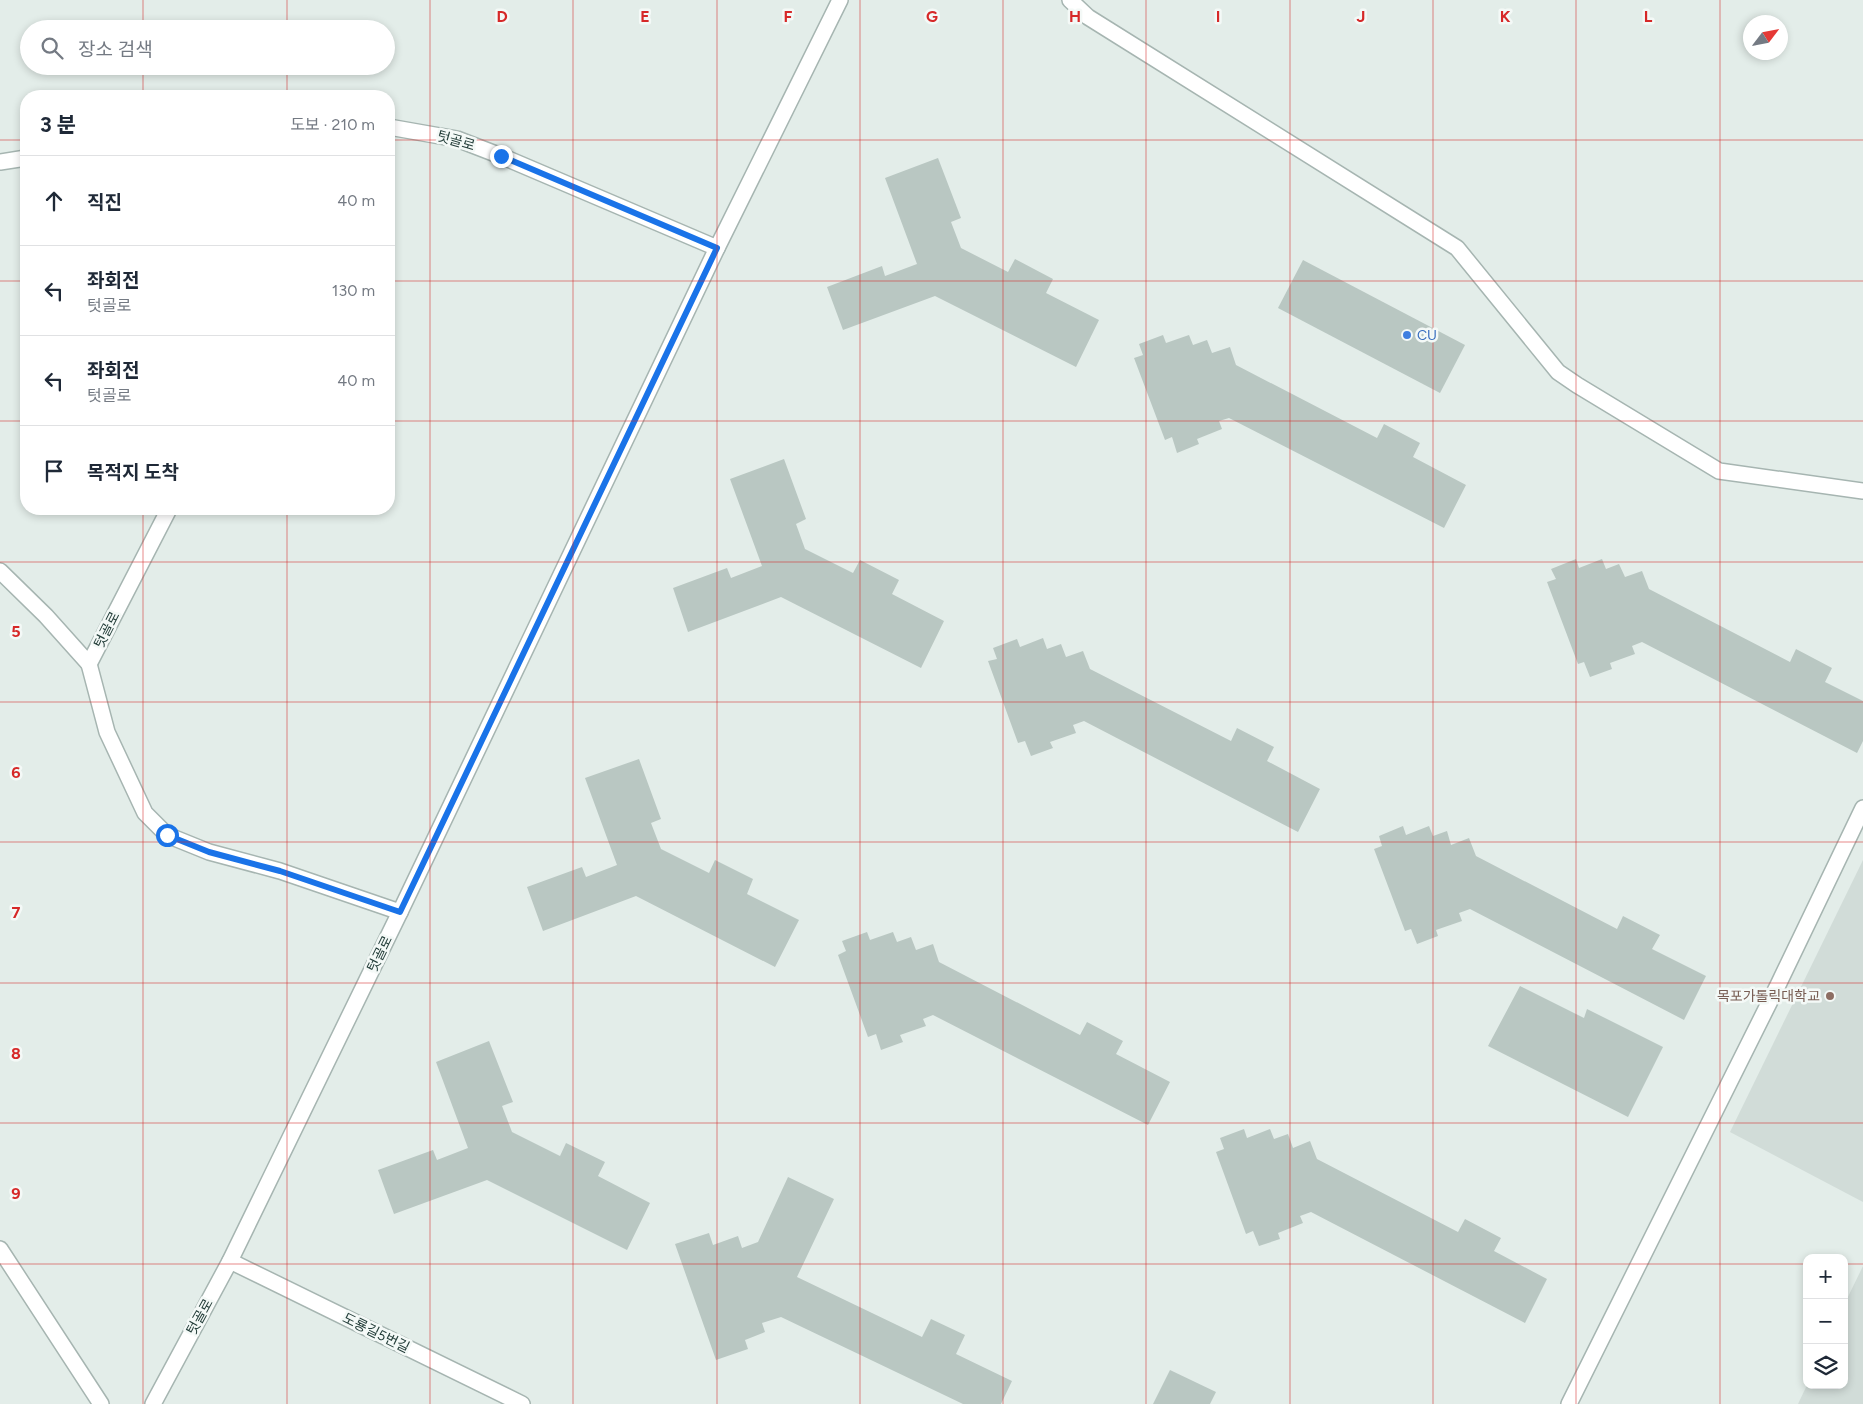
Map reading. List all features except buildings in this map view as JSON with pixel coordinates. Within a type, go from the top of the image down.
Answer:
[{"type":"street","points":[[717,248],[840,0]]},
{"type":"street","points":[[1070,0],[1088,17],[1457,248],[1558,372],[1585,390],[1719,471],[1863,492]]},
{"type":"street","name":"텃골로","points":[[153,1404],[230,1261],[400,912],[717,248],[466,142],[395,128]]},
{"type":"street","points":[[0,162],[20,159]]},
{"type":"street","name":"텃골로","points":[[0,571],[46,616],[89,664],[166,515]]},
{"type":"street","points":[[89,664],[107,732],[145,813],[167,835],[209,852],[280,871],[400,912]]},
{"type":"street","points":[[1569,1404],[1778,985],[1863,808]]},
{"type":"street","points":[[0,1249],[101,1404]]},
{"type":"street","name":"도룡길5번길","points":[[230,1261],[522,1404]]},
{"type":"shaded area","name":"목포가톨릭대학교","points":[[1863,860],[1863,1202],[1730,1132]]},
{"type":"shaded area","points":[[1863,1266],[1863,1404],[1798,1404],[1805,1389],[1848,1389],[1848,1297]]},
{"type":"place","name":"CU","points":[[1407,335]]},
{"type":"place","name":"목포가톨릭대학교","points":[[1830,996]]},
{"type":"route","points":[[167,835],[209,852],[280,871],[400,912],[717,248],[501,156]]}]
